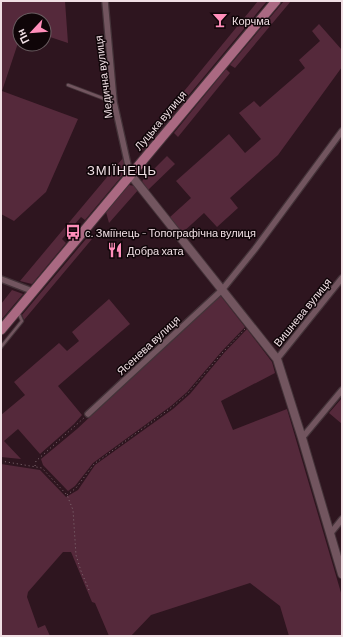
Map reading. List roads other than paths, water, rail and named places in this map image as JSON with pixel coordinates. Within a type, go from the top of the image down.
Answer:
[{"type":"main road","name":"Луцька вулиця","points":[[1,330],[32,291],[276,1]]},
{"type":"street","name":"Медична вулиця","points":[[105,1],[114,102],[130,174]]},
{"type":"street","name":"Ясенева вулиця","points":[[88,414],[222,290],[342,131]]},
{"type":"street","points":[[130,174],[277,359],[342,574]]},
{"type":"street","name":"Вишнева вулиця","points":[[277,359],[342,278]]},
{"type":"street","points":[[1,279],[32,291]]},
{"type":"street","points":[[302,438],[342,390]]},
{"type":"street","points":[[330,534],[342,519]]},
{"type":"lane","points":[[68,85],[114,102]]},
{"type":"lane","points":[[1,347],[22,321],[17,311]]},
{"type":"place","name":"Корчма","points":[[220,20]]},
{"type":"place","name":"с. Зміїнець - Топографічна вулиця","points":[[73,232]]},
{"type":"place","name":"Добра хата","points":[[115,250]]},
{"type":"district","name":"ЗМІЇНЕЦЬ","points":[[122,170]]}]
